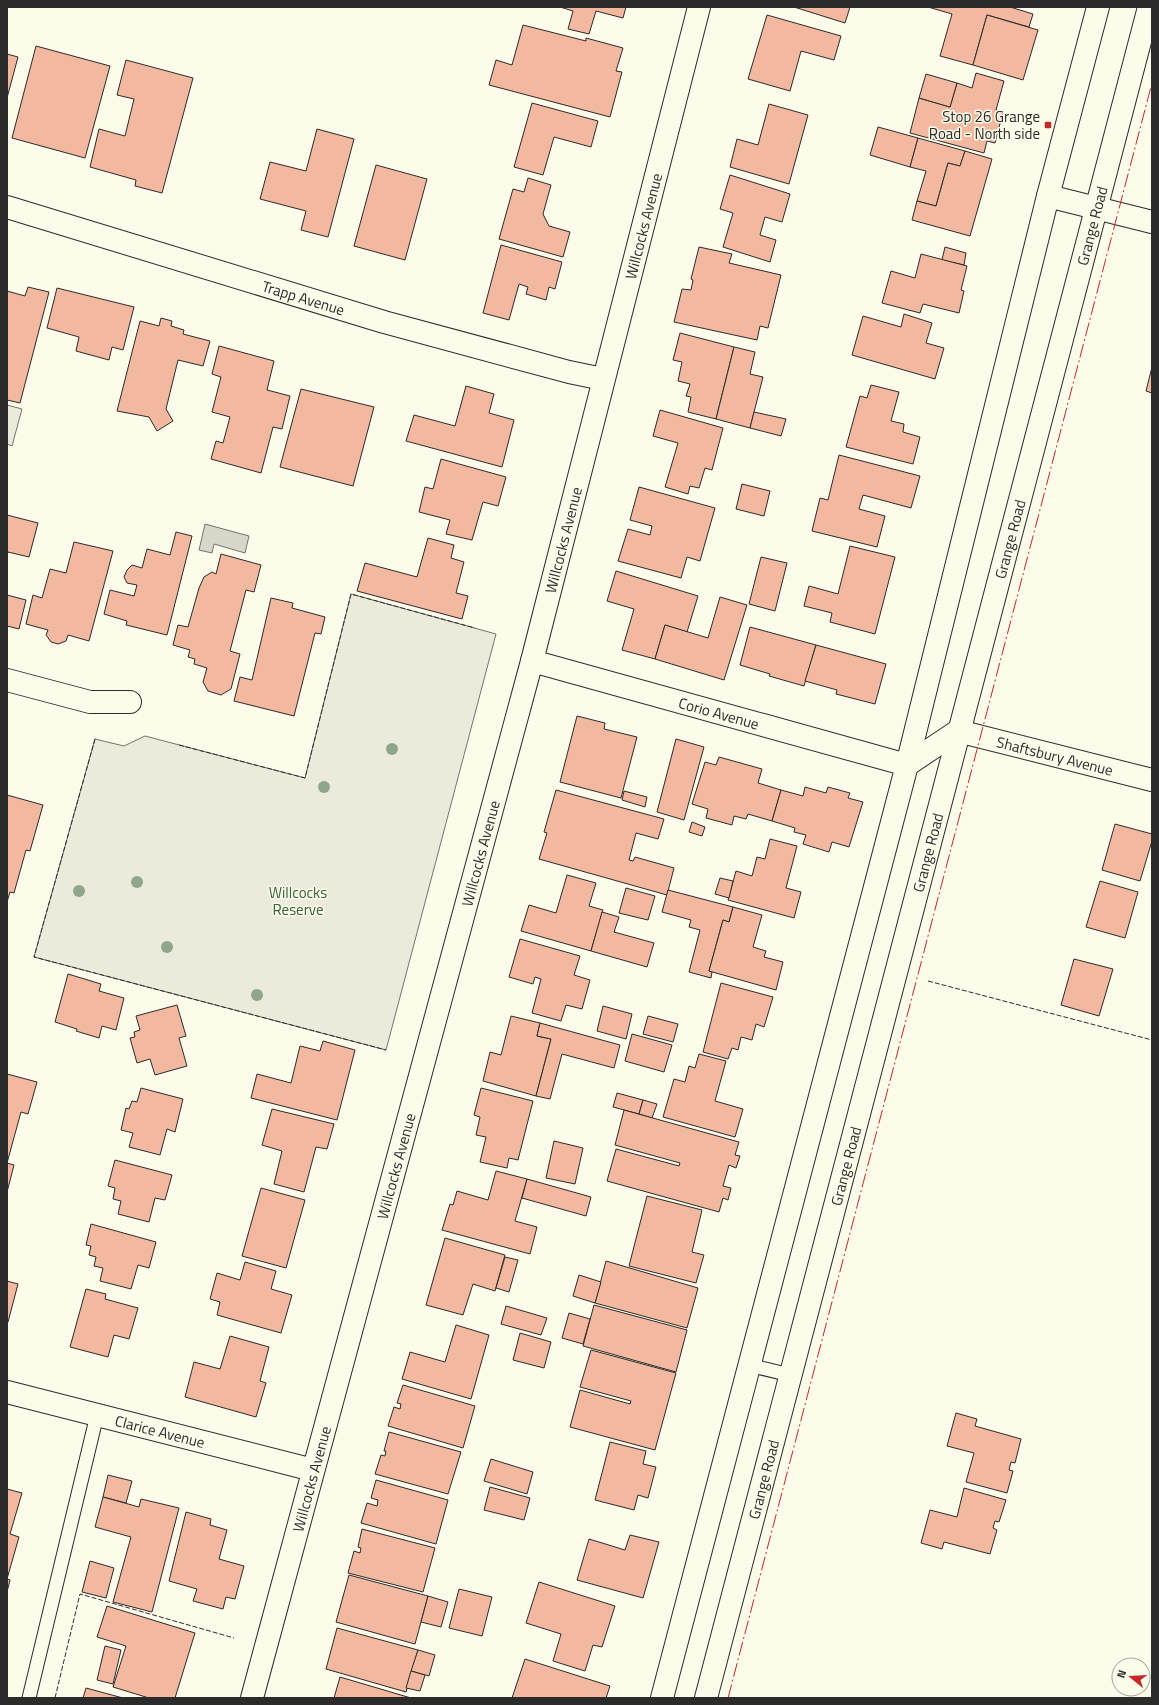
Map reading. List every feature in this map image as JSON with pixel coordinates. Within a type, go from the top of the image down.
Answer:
[{"type":"main road","name":"Willcocks Avenue","points":[[252,1698],[532,661],[699,7]]},
{"type":"main road","points":[[662,1698],[907,765],[1048,196],[1098,7]]},
{"type":"main road","name":"Grange Road","points":[[706,1698],[1148,7]]},
{"type":"main road","points":[[1048,196],[1152,222]]},
{"type":"main road","name":"Trapp Avenue","points":[[7,207],[384,322],[603,380]]},
{"type":"main road","name":"Corio Avenue","points":[[532,661],[907,765]]},
{"type":"main road","points":[[7,680],[90,702],[130,702]]},
{"type":"main road","points":[[907,765],[958,731]]},
{"type":"main road","name":"Shaftsbury Avenue","points":[[958,731],[1152,780]]},
{"type":"main road","name":"Clarice Avenue","points":[[7,1392],[313,1470]]},
{"type":"lane","points":[[750,1365],[790,1375]]},
{"type":"lane","points":[[29,1698],[97,1415]]},
{"type":"green space","points":[[7,405],[22,409],[12,446],[7,444]]},
{"type":"green space","name":"Willcocks Reserve","points":[[351,594],[496,634],[386,1050],[34,957],[95,739],[124,746],[145,736],[305,778]]},
{"type":"shaded area","points":[[205,524],[249,536],[245,553],[214,544],[212,553],[199,550]]},
{"type":"building","points":[[560,7],[626,7],[623,18],[596,11],[589,34],[568,29],[573,11]]},
{"type":"building","points":[[794,7],[850,7],[845,23]]},
{"type":"building","points":[[928,7],[1010,7],[1033,14],[1029,27],[987,15],[973,65],[940,56],[952,14]]},
{"type":"building","points":[[767,15],[841,36],[834,60],[801,51],[790,91],[748,79]]},
{"type":"building","points":[[987,15],[1038,30],[1023,80],[973,65]]},
{"type":"building","points":[[523,25],[586,41],[586,38],[623,48],[616,71],[622,72],[610,117],[489,85],[496,60],[512,65]]},
{"type":"building","points":[[36,46],[110,66],[85,158],[12,138]]},
{"type":"building","points":[[7,54],[18,57],[7,98]]},
{"type":"building","points":[[126,60],[193,78],[162,193],[135,186],[136,180],[90,167],[99,129],[125,136],[134,99],[117,95]]},
{"type":"building","points":[[976,73],[1004,81],[996,110],[1003,112],[995,143],[987,141],[984,153],[910,133],[919,98],[950,107],[957,83],[972,88]]},
{"type":"building","points":[[926,74],[957,83],[950,107],[919,98]]},
{"type":"building","points":[[532,103],[598,121],[591,147],[554,137],[543,175],[514,167]]},
{"type":"building","points":[[769,104],[808,115],[789,184],[730,167],[737,139],[758,145]]},
{"type":"building","points":[[878,127],[918,138],[910,167],[870,155]]},
{"type":"building","points":[[317,129],[354,139],[328,237],[301,230],[306,211],[260,199],[270,162],[306,171]]},
{"type":"building","points":[[918,138],[965,151],[960,166],[948,163],[936,206],[917,201],[926,171],[910,167]]},
{"type":"building","points":[[965,151],[992,159],[970,236],[912,220],[917,201],[936,206],[948,163],[960,166]]},
{"type":"building","points":[[376,165],[427,179],[405,260],[354,246]]},
{"type":"building","points":[[730,175],[790,194],[782,222],[765,217],[760,235],[776,240],[770,262],[723,247],[733,213],[720,209]]},
{"type":"building","points":[[528,178],[551,185],[543,214],[549,226],[570,232],[563,257],[499,239],[513,189],[524,192]]},
{"type":"building","points":[[501,245],[562,262],[555,289],[549,287],[546,300],[526,294],[528,287],[519,284],[509,320],[483,313]]},
{"type":"building","points":[[699,247],[732,254],[729,263],[781,275],[768,328],[760,326],[757,340],[674,322],[682,289],[691,290],[693,280],[691,279]]},
{"type":"building","points":[[945,247],[966,253],[964,265],[942,260]]},
{"type":"building","points":[[921,254],[967,266],[961,290],[964,291],[959,313],[923,304],[920,313],[882,303],[891,271],[915,278]]},
{"type":"building","points":[[28,287],[49,292],[20,403],[7,400],[7,291],[25,296]]},
{"type":"building","points":[[57,288],[134,307],[123,350],[112,347],[109,360],[76,351],[79,337],[47,328]]},
{"type":"building","points":[[904,314],[932,323],[926,343],[944,348],[935,379],[852,355],[863,316],[901,327]]},
{"type":"building","points":[[161,318],[172,321],[171,326],[184,330],[183,334],[210,341],[203,366],[178,360],[166,409],[173,421],[157,431],[149,417],[117,411],[140,321],[159,326]]},
{"type":"building","points":[[680,333],[734,347],[716,419],[688,412],[691,397],[686,396],[690,384],[678,381],[682,362],[673,360]]},
{"type":"building","points":[[219,346],[274,361],[267,390],[290,396],[282,429],[273,427],[261,473],[211,459],[216,441],[223,443],[230,417],[212,412],[221,377],[212,374]]},
{"type":"building","points":[[734,347],[755,352],[750,374],[763,377],[750,428],[716,419]]},
{"type":"building","points":[[1152,367],[1152,393],[1146,391]]},
{"type":"building","points":[[871,385],[899,392],[891,421],[904,424],[903,432],[920,437],[913,464],[846,447],[860,396],[867,398]]},
{"type":"building","points":[[466,386],[494,394],[489,413],[514,420],[502,467],[406,441],[414,415],[455,426]]},
{"type":"building","points":[[301,389],[374,407],[353,486],[280,467]]},
{"type":"building","points":[[660,410],[723,428],[712,470],[705,468],[699,488],[690,486],[688,494],[665,487],[678,443],[653,436]]},
{"type":"building","points":[[754,412],[786,419],[781,436],[750,428]]},
{"type":"building","points":[[839,455],[920,476],[911,508],[863,495],[859,509],[885,516],[877,547],[812,531],[820,498],[828,500]]},
{"type":"building","points":[[441,459],[506,477],[498,506],[483,502],[472,540],[446,534],[450,520],[419,512],[425,487],[433,489]]},
{"type":"building","points":[[742,484],[770,491],[764,516],[736,509]]},
{"type":"building","points":[[639,487],[715,508],[700,561],[687,557],[681,578],[618,561],[628,529],[650,535],[652,526],[630,520]]},
{"type":"building","points":[[7,515],[38,523],[29,557],[8,552],[7,555]]},
{"type":"building","points":[[176,532],[192,536],[167,635],[126,625],[127,621],[104,614],[110,590],[134,596],[137,585],[127,583],[124,577],[127,570],[132,565],[142,568],[147,549],[170,555]]},
{"type":"building","points":[[428,538],[454,545],[451,558],[464,562],[456,593],[468,596],[462,619],[357,591],[365,563],[417,577]]},
{"type":"building","points":[[74,542],[113,551],[89,641],[68,635],[66,641],[58,644],[51,642],[46,635],[48,630],[26,624],[33,595],[42,598],[50,569],[66,573]]},
{"type":"building","points":[[850,546],[895,557],[875,634],[830,622],[832,613],[804,606],[809,586],[838,594]]},
{"type":"building","points":[[221,554],[261,565],[254,592],[246,590],[230,651],[240,654],[231,689],[221,695],[208,691],[203,682],[207,668],[194,664],[195,659],[188,657],[190,650],[173,645],[178,625],[188,627],[199,588],[204,577],[212,572],[216,574]]},
{"type":"building","points":[[761,557],[787,563],[775,611],[749,604]]},
{"type":"building","points":[[616,571],[698,596],[687,632],[665,625],[655,659],[622,650],[634,609],[607,601]]},
{"type":"building","points":[[7,595],[26,600],[19,629],[7,626]]},
{"type":"building","points":[[720,597],[747,605],[724,680],[655,659],[665,625],[708,638]]},
{"type":"building","points":[[271,598],[293,603],[292,608],[325,617],[321,634],[315,633],[294,716],[234,701],[240,677],[252,680]]},
{"type":"building","points":[[750,627],[816,645],[804,686],[769,676],[770,674],[740,665]]},
{"type":"building","points":[[816,645],[886,664],[875,704],[836,694],[837,690],[805,681]]},
{"type":"building","points":[[577,716],[605,723],[604,729],[637,737],[621,798],[560,782]]},
{"type":"building","points":[[676,739],[704,747],[684,820],[657,812]]},
{"type":"building","points":[[719,757],[762,769],[758,783],[781,790],[772,821],[748,814],[746,819],[734,816],[732,825],[706,818],[708,809],[692,804],[705,762],[716,765]]},
{"type":"building","points":[[805,787],[826,793],[828,787],[850,793],[848,798],[863,802],[849,847],[832,842],[829,852],[803,844],[806,835],[794,832],[795,828],[772,821],[781,790],[803,796]]},
{"type":"building","points":[[556,790],[664,819],[658,839],[636,833],[629,860],[633,861],[635,857],[674,868],[667,895],[539,859],[547,833],[544,832]]},
{"type":"building","points":[[624,791],[647,797],[645,807],[622,800]]},
{"type":"building","points":[[7,795],[43,805],[30,851],[26,850],[14,893],[10,892],[7,902]]},
{"type":"building","points":[[692,822],[705,827],[702,836],[689,832]]},
{"type":"building","points":[[1115,824],[1152,834],[1152,841],[1140,881],[1102,870]]},
{"type":"building","points":[[770,839],[797,846],[786,888],[801,892],[794,918],[728,900],[736,871],[752,876],[757,857],[765,859]]},
{"type":"building","points":[[567,875],[596,883],[589,906],[603,910],[591,951],[521,931],[529,905],[556,913]]},
{"type":"building","points":[[720,878],[733,881],[729,898],[715,894]]},
{"type":"building","points":[[1100,881],[1138,892],[1125,938],[1086,927]]},
{"type":"building","points":[[626,888],[655,896],[648,920],[619,913]]},
{"type":"building","points":[[668,890],[733,907],[729,922],[723,920],[709,971],[712,972],[711,978],[689,972],[700,930],[689,927],[691,920],[662,912]]},
{"type":"building","points":[[733,907],[762,915],[753,947],[766,951],[764,957],[783,962],[776,990],[709,971],[723,920],[729,922]]},
{"type":"building","points":[[602,912],[619,917],[614,932],[654,943],[647,967],[591,951]]},
{"type":"building","points":[[520,939],[580,956],[574,975],[590,980],[582,1009],[566,1005],[561,1021],[532,1013],[541,979],[535,977],[533,984],[509,977]]},
{"type":"building","points":[[1074,959],[1113,969],[1099,1016],[1061,1005]]},
{"type":"building","points":[[68,974],[101,984],[99,991],[124,998],[116,1030],[102,1026],[99,1038],[76,1031],[77,1029],[55,1022]]},
{"type":"building","points":[[721,983],[773,997],[764,1027],[756,1024],[752,1040],[741,1037],[738,1050],[732,1048],[728,1059],[703,1052]]},
{"type":"building","points":[[177,1005],[186,1036],[179,1038],[187,1066],[155,1075],[150,1059],[137,1063],[130,1038],[135,1037],[134,1032],[140,1030],[136,1016]]},
{"type":"building","points":[[603,1006],[632,1014],[626,1039],[597,1031]]},
{"type":"building","points":[[511,1016],[540,1023],[537,1036],[551,1039],[536,1096],[483,1081],[490,1052],[501,1055]]},
{"type":"building","points":[[648,1016],[678,1024],[673,1042],[643,1034]]},
{"type":"building","points":[[540,1023],[620,1045],[614,1068],[562,1054],[550,1099],[536,1096],[551,1039],[537,1036]]},
{"type":"building","points":[[632,1034],[672,1045],[664,1072],[625,1061]]},
{"type":"building","points":[[323,1041],[355,1050],[337,1120],[251,1098],[257,1074],[291,1083],[300,1046],[320,1051]]},
{"type":"building","points":[[699,1054],[726,1061],[715,1101],[743,1109],[735,1137],[663,1117],[674,1079],[685,1082],[689,1066],[695,1068]]},
{"type":"building","points":[[7,1074],[37,1082],[28,1114],[21,1112],[7,1163]]},
{"type":"building","points":[[141,1088],[183,1099],[175,1132],[167,1129],[160,1155],[129,1147],[133,1133],[121,1130],[126,1108],[129,1109],[132,1101],[137,1102]]},
{"type":"building","points":[[481,1088],[533,1101],[518,1160],[509,1158],[507,1168],[480,1162],[486,1137],[476,1135],[480,1117],[474,1115]]},
{"type":"building","points":[[617,1093],[643,1100],[639,1114],[613,1107]]},
{"type":"building","points":[[643,1100],[657,1104],[652,1118],[639,1114]]},
{"type":"building","points":[[272,1109],[334,1124],[327,1149],[316,1147],[304,1192],[274,1184],[282,1151],[262,1145]]},
{"type":"building","points":[[624,1110],[739,1142],[735,1155],[740,1156],[736,1168],[729,1165],[723,1186],[731,1188],[728,1200],[723,1198],[719,1212],[607,1181],[616,1149],[679,1166],[680,1163],[615,1145]]},
{"type":"building","points":[[554,1141],[583,1148],[575,1184],[546,1178]]},
{"type":"building","points":[[115,1160],[172,1175],[165,1200],[155,1198],[149,1222],[118,1214],[121,1201],[113,1199],[115,1188],[108,1186]]},
{"type":"building","points":[[7,1163],[14,1165],[7,1192]]},
{"type":"building","points":[[496,1171],[527,1179],[515,1221],[537,1227],[530,1254],[442,1230],[450,1204],[453,1205],[457,1191],[488,1200]]},
{"type":"building","points":[[527,1179],[591,1197],[586,1216],[522,1198]]},
{"type":"building","points":[[261,1188],[305,1200],[286,1268],[242,1256]]},
{"type":"building","points":[[647,1196],[702,1210],[692,1252],[704,1255],[696,1283],[629,1266]]},
{"type":"building","points":[[91,1224],[156,1242],[149,1268],[138,1265],[131,1289],[100,1281],[103,1268],[94,1266],[96,1257],[89,1255],[91,1246],[86,1245]]},
{"type":"building","points":[[445,1238],[505,1255],[495,1291],[473,1284],[463,1315],[426,1305]]},
{"type":"building","points":[[505,1257],[518,1260],[509,1292],[496,1288]]},
{"type":"building","points":[[606,1261],[698,1288],[687,1328],[595,1303]]},
{"type":"building","points":[[245,1262],[276,1271],[271,1289],[292,1295],[281,1333],[217,1315],[220,1302],[210,1299],[217,1273],[240,1280]]},
{"type":"building","points":[[579,1275],[601,1282],[595,1303],[573,1296]]},
{"type":"building","points":[[7,1281],[18,1284],[8,1322],[7,1322]]},
{"type":"building","points":[[86,1289],[106,1294],[105,1299],[138,1308],[129,1339],[114,1335],[108,1357],[70,1347]]},
{"type":"building","points":[[594,1305],[687,1330],[676,1372],[583,1346]]},
{"type":"building","points":[[506,1306],[547,1318],[541,1335],[501,1324]]},
{"type":"building","points":[[569,1313],[590,1319],[583,1344],[562,1338]]},
{"type":"building","points":[[456,1325],[489,1335],[471,1399],[402,1379],[410,1352],[445,1362]]},
{"type":"building","points":[[520,1333],[551,1342],[544,1368],[513,1360]]},
{"type":"building","points":[[230,1336],[269,1347],[260,1381],[266,1383],[256,1417],[185,1397],[194,1362],[220,1369]]},
{"type":"building","points":[[591,1350],[676,1373],[655,1450],[570,1427],[580,1390],[630,1404],[631,1401],[580,1387]]},
{"type":"building","points":[[403,1385],[475,1406],[463,1448],[388,1426],[394,1407],[400,1409],[401,1404],[397,1403]]},
{"type":"building","points":[[956,1413],[977,1419],[975,1426],[1021,1439],[1015,1463],[1011,1462],[1009,1470],[1013,1471],[1007,1493],[966,1482],[974,1453],[947,1446]]},
{"type":"building","points":[[389,1432],[461,1452],[448,1494],[375,1474],[381,1455],[385,1456],[386,1451],[384,1451]]},
{"type":"building","points":[[610,1442],[646,1451],[643,1464],[656,1467],[648,1498],[638,1495],[634,1510],[595,1500]]},
{"type":"building","points":[[491,1459],[533,1472],[527,1494],[484,1481]]},
{"type":"building","points":[[108,1475],[132,1481],[126,1503],[103,1497]]},
{"type":"building","points":[[376,1480],[448,1500],[436,1544],[361,1523],[367,1503],[377,1506],[378,1500],[371,1498]]},
{"type":"building","points":[[490,1487],[530,1498],[524,1520],[484,1510]]},
{"type":"building","points":[[964,1488],[1006,1500],[999,1522],[995,1521],[993,1528],[997,1530],[990,1554],[944,1542],[942,1549],[921,1543],[930,1510],[957,1517]]},
{"type":"building","points":[[7,1489],[22,1493],[10,1534],[19,1537],[7,1579]]},
{"type":"building","points":[[103,1497],[139,1507],[141,1499],[179,1508],[152,1612],[113,1602],[131,1537],[95,1527]]},
{"type":"building","points":[[186,1512],[211,1519],[210,1525],[227,1530],[219,1559],[244,1566],[235,1599],[226,1597],[223,1609],[193,1601],[197,1589],[169,1581]]},
{"type":"building","points":[[362,1529],[435,1548],[423,1592],[348,1573],[354,1551],[360,1553],[361,1548],[358,1547]]},
{"type":"building","points":[[630,1535],[659,1542],[643,1598],[577,1580],[589,1539],[625,1550]]},
{"type":"building","points":[[90,1561],[114,1568],[106,1598],[82,1592]]},
{"type":"building","points":[[349,1575],[428,1596],[415,1644],[336,1622]]},
{"type":"building","points":[[7,1579],[10,1580],[7,1592]]},
{"type":"building","points":[[539,1582],[615,1606],[602,1647],[593,1645],[585,1671],[553,1661],[561,1634],[526,1623]]},
{"type":"building","points":[[459,1589],[492,1597],[482,1636],[449,1628]]},
{"type":"building","points":[[428,1596],[448,1602],[441,1627],[421,1622]]},
{"type":"building","points":[[107,1606],[195,1633],[175,1698],[149,1698],[113,1687],[126,1646],[97,1637]]},
{"type":"building","points":[[337,1628],[418,1650],[406,1692],[326,1669]]},
{"type":"building","points":[[105,1646],[121,1650],[113,1684],[97,1680]]},
{"type":"building","points":[[418,1650],[435,1655],[429,1676],[411,1671]]},
{"type":"building","points":[[525,1659],[610,1686],[606,1698],[512,1698]]},
{"type":"building","points":[[411,1671],[425,1675],[420,1691],[406,1688]]},
{"type":"building","points":[[340,1677],[411,1698],[334,1698]]},
{"type":"building","points":[[86,1688],[123,1698],[83,1698]]},
{"type":"fence","points":[[179,745],[305,778],[351,594],[475,628]]},
{"type":"fence","points":[[95,739],[34,957],[386,1050]]},
{"type":"fence","points":[[928,981],[1152,1040]]},
{"type":"fence","points":[[55,1698],[80,1594],[234,1638]]},
{"type":"power","points":[[728,1698],[1152,83]]},
{"type":"place","name":"Stop 26 Grange Road - North side","points":[[1048,125]]}]
